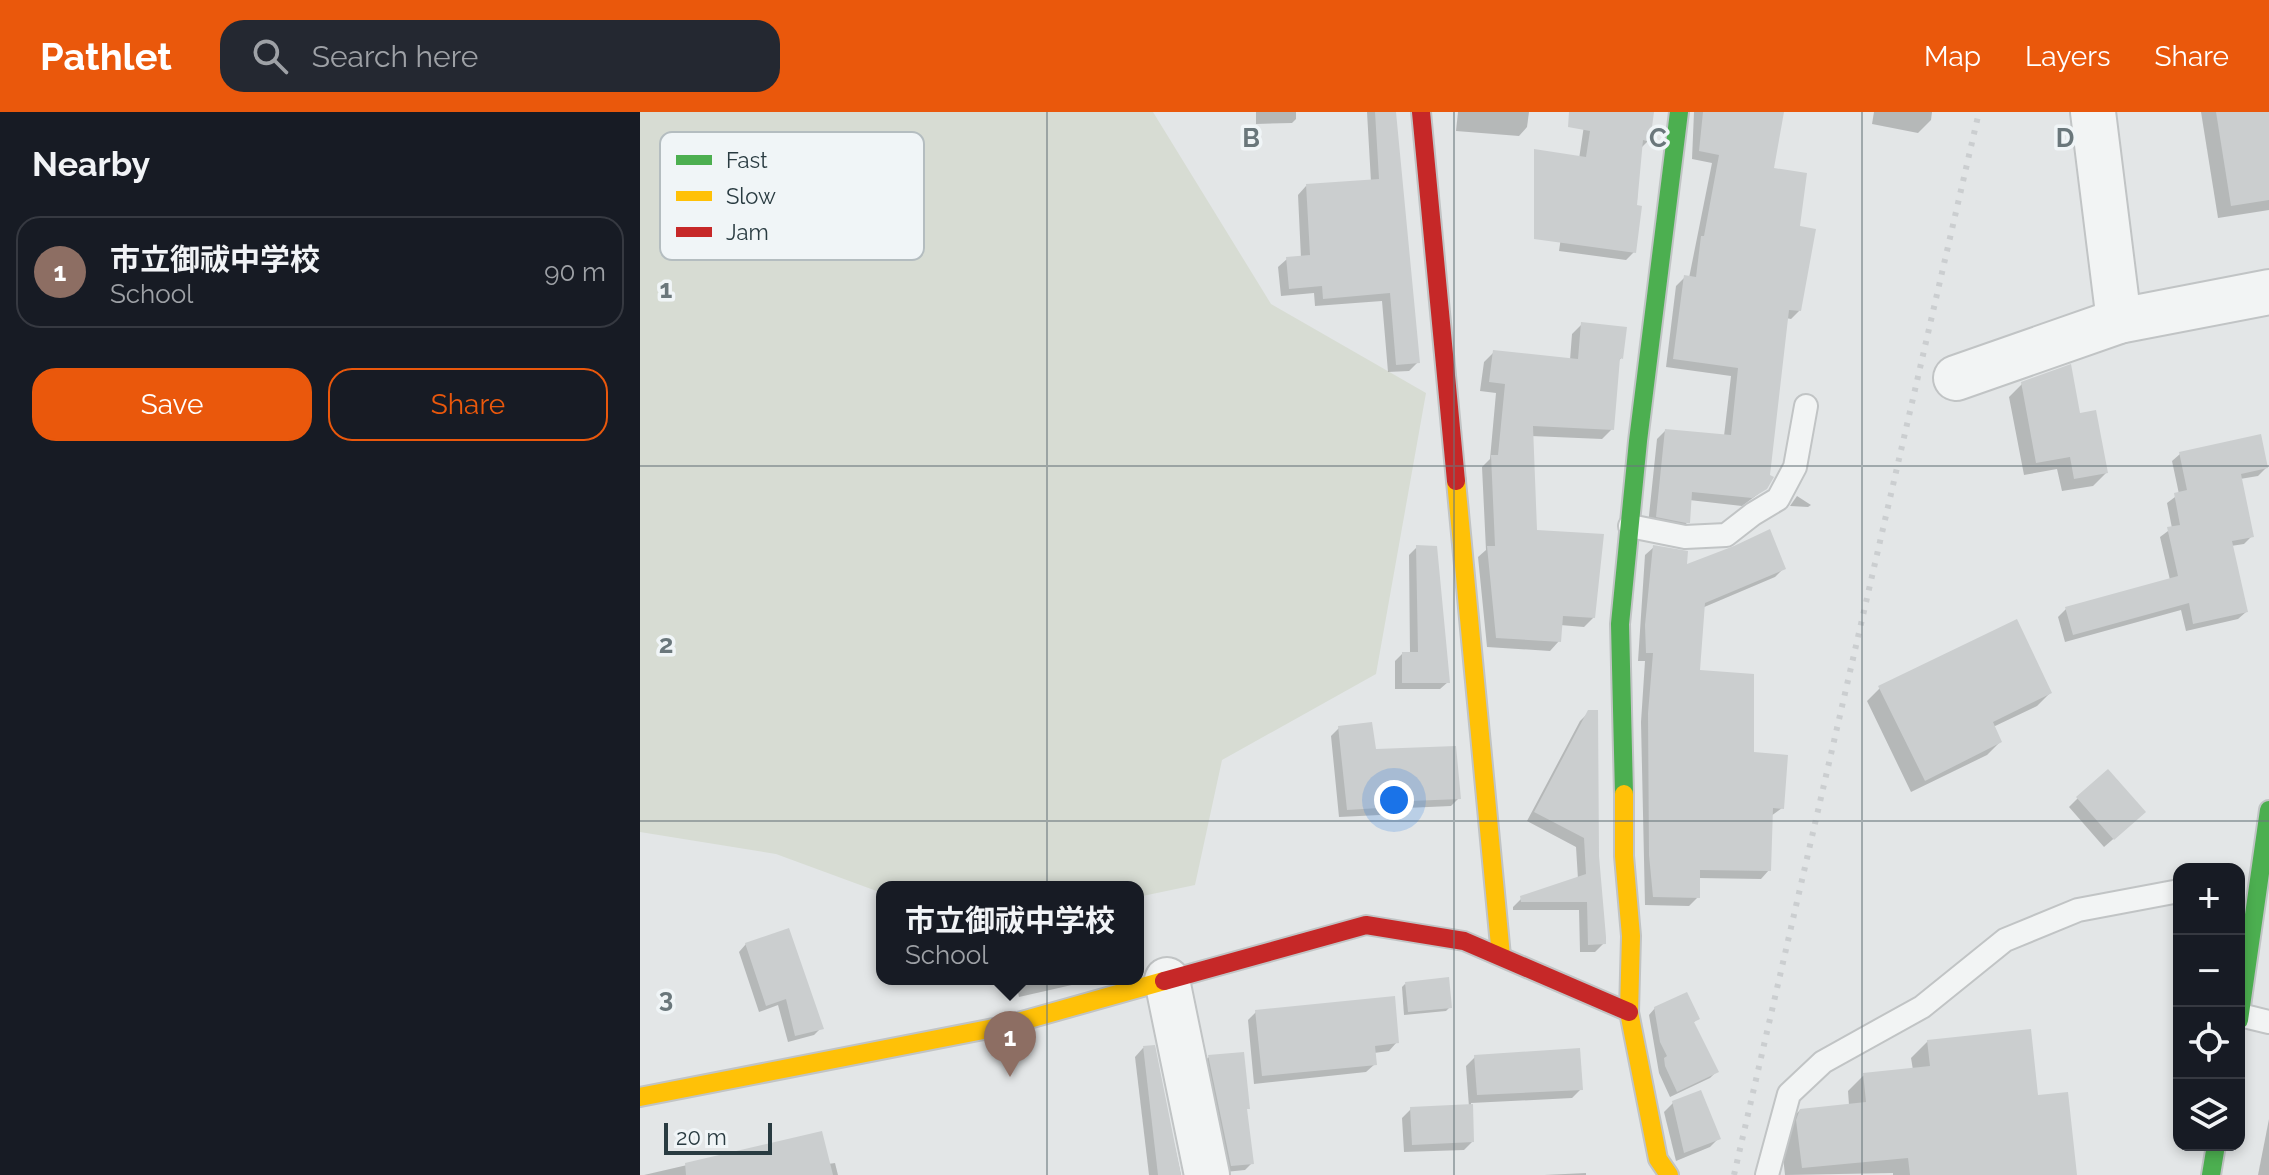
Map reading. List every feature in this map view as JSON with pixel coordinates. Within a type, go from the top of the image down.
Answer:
[{"type":"street","points":[[1421,112],[1501,956]]},
{"type":"street","points":[[1669,1175],[1658,1159],[1629,1012],[1631,936],[1624,856],[1620,624],[1679,112]]},
{"type":"street","points":[[2093,112],[2119,321]]},
{"type":"street","points":[[1956,378],[2119,321],[2269,292]]},
{"type":"street","points":[[2241,1007],[2249,878],[2269,810]]},
{"type":"street","points":[[640,1097],[1004,1026],[1366,925],[1464,941],[1629,1012]]},
{"type":"street","points":[[1167,980],[1207,1175]]},
{"type":"street","points":[[2211,1175],[2215,1151]]},
{"type":"lane","points":[[1630,526],[1685,537],[1726,535],[1778,499],[1795,467],[1806,406]]},
{"type":"lane","points":[[1767,1175],[1789,1094],[1823,1062],[1922,1007],[2005,940],[2078,910],[2173,892]]},
{"type":"lane","points":[[2245,1018],[2269,1022]]},
{"type":"shaded area","points":[[640,112],[1153,112],[1271,304],[1426,393],[1376,674],[1222,760],[1195,885],[1144,896],[1144,881],[876,881],[876,891],[776,854],[640,832]]},
{"type":"building","points":[[1375,112],[1396,112],[1420,363],[1396,365],[1390,293],[1323,299],[1322,286],[1289,289],[1286,257],[1310,255],[1306,184],[1379,179]]},
{"type":"building","points":[[1569,112],[1654,112],[1650,142],[1643,140],[1637,205],[1642,206],[1636,253],[1534,239],[1534,149],[1586,157],[1590,131],[1568,127]]},
{"type":"building","points":[[1703,112],[1784,112],[1774,168],[1807,173],[1800,226],[1816,229],[1801,311],[1789,310],[1770,475],[1774,477],[1767,489],[1752,498],[1692,492],[1690,523],[1686,523],[1656,517],[1665,429],[1731,435],[1738,368],[1673,359],[1684,275],[1696,277],[1701,236],[1704,236],[1719,155],[1699,151]]},
{"type":"building","points":[[2216,112],[2269,112],[2269,200],[2231,206]]},
{"type":"building","points":[[1581,322],[1627,327],[1623,359],[1620,358],[1614,430],[1533,426],[1537,530],[1604,534],[1595,618],[1563,616],[1561,642],[1496,638],[1487,546],[1495,546],[1491,455],[1498,455],[1505,384],[1489,382],[1493,350],[1578,359]]},
{"type":"building","points":[[2071,364],[2080,413],[2096,410],[2108,473],[2074,479],[2070,457],[2036,463],[2021,382]]},
{"type":"building","points":[[2261,434],[2268,468],[2241,474],[2254,537],[2232,541],[2248,612],[2193,624],[2189,603],[2073,635],[2065,607],[2178,576],[2167,527],[2180,525],[2174,493],[2187,490],[2179,452]]},
{"type":"building","points":[[1770,529],[1786,569],[1705,603],[1700,670],[1754,674],[1754,752],[1788,755],[1784,809],[1773,808],[1771,871],[1700,870],[1700,898],[1653,897],[1649,855],[1648,713],[1653,653],[1646,653],[1645,625],[1653,545],[1688,551],[1687,564]]},
{"type":"building","points":[[1416,545],[1437,546],[1450,683],[1402,683],[1402,652],[1418,652]]},
{"type":"building","points":[[2017,619],[2052,693],[1993,722],[2002,742],[1925,781],[1878,686]]},
{"type":"building","points":[[1588,710],[1598,710],[1599,856],[1606,944],[1588,945],[1587,902],[1521,902],[1520,896],[1586,874],[1584,838],[1534,812]]},
{"type":"building","points":[[1372,722],[1376,749],[1456,746],[1461,799],[1410,801],[1410,806],[1347,810],[1338,726]]},
{"type":"building","points":[[2108,769],[2146,812],[2114,840],[2076,797]]},
{"type":"building","points":[[789,928],[824,1029],[795,1036],[786,999],[766,1006],[745,943]]},
{"type":"building","points":[[1449,977],[1452,1008],[1408,1012],[1405,982]]},
{"type":"building","points":[[1687,992],[1700,1019],[1694,1022],[1719,1072],[1677,1092],[1665,1066],[1664,1058],[1667,1056],[1660,1042],[1654,1007]]},
{"type":"building","points":[[1395,996],[1399,1043],[1375,1046],[1377,1065],[1262,1076],[1255,1010]]},
{"type":"building","points":[[2031,1029],[2038,1095],[2068,1092],[2077,1175],[1910,1175],[1908,1158],[1802,1168],[1796,1120],[1800,1109],[1866,1102],[1863,1073],[1930,1066],[1927,1040]]},
{"type":"building","points":[[1155,1045],[1181,1175],[1158,1175],[1143,1046]]},
{"type":"building","points":[[1580,1048],[1583,1090],[1477,1095],[1474,1055]]},
{"type":"building","points":[[1244,1052],[1254,1164],[1231,1166],[1208,1055]]},
{"type":"building","points":[[1701,1090],[1721,1139],[1684,1153],[1672,1101]]},
{"type":"building","points":[[1473,1104],[1474,1142],[1412,1145],[1410,1107]]},
{"type":"building","points":[[822,1131],[833,1175],[686,1175],[685,1163]]},
{"type":"railway","points":[[1734,1175],[1979,112]]},
{"type":"traffic: fast","points":[[1624,794],[1620,624],[1638,441],[1679,112]]},
{"type":"traffic: fast","points":[[2241,1007],[2269,810]]},
{"type":"traffic: fast","points":[[2211,1175],[2215,1151]]},
{"type":"traffic: slow","points":[[1456,481],[1501,956]]},
{"type":"traffic: slow","points":[[1624,794],[1624,856],[1631,936],[1629,1012],[1658,1159],[1669,1175]]},
{"type":"traffic: slow","points":[[640,1097],[1004,1026],[1164,981]]},
{"type":"traffic: jam","points":[[1421,112],[1456,481]]},
{"type":"traffic: jam","points":[[1164,981],[1366,925],[1464,941],[1629,1012]]},
{"type":"place","name":"市立御祓中学校","points":[[1010,1077]]}]
